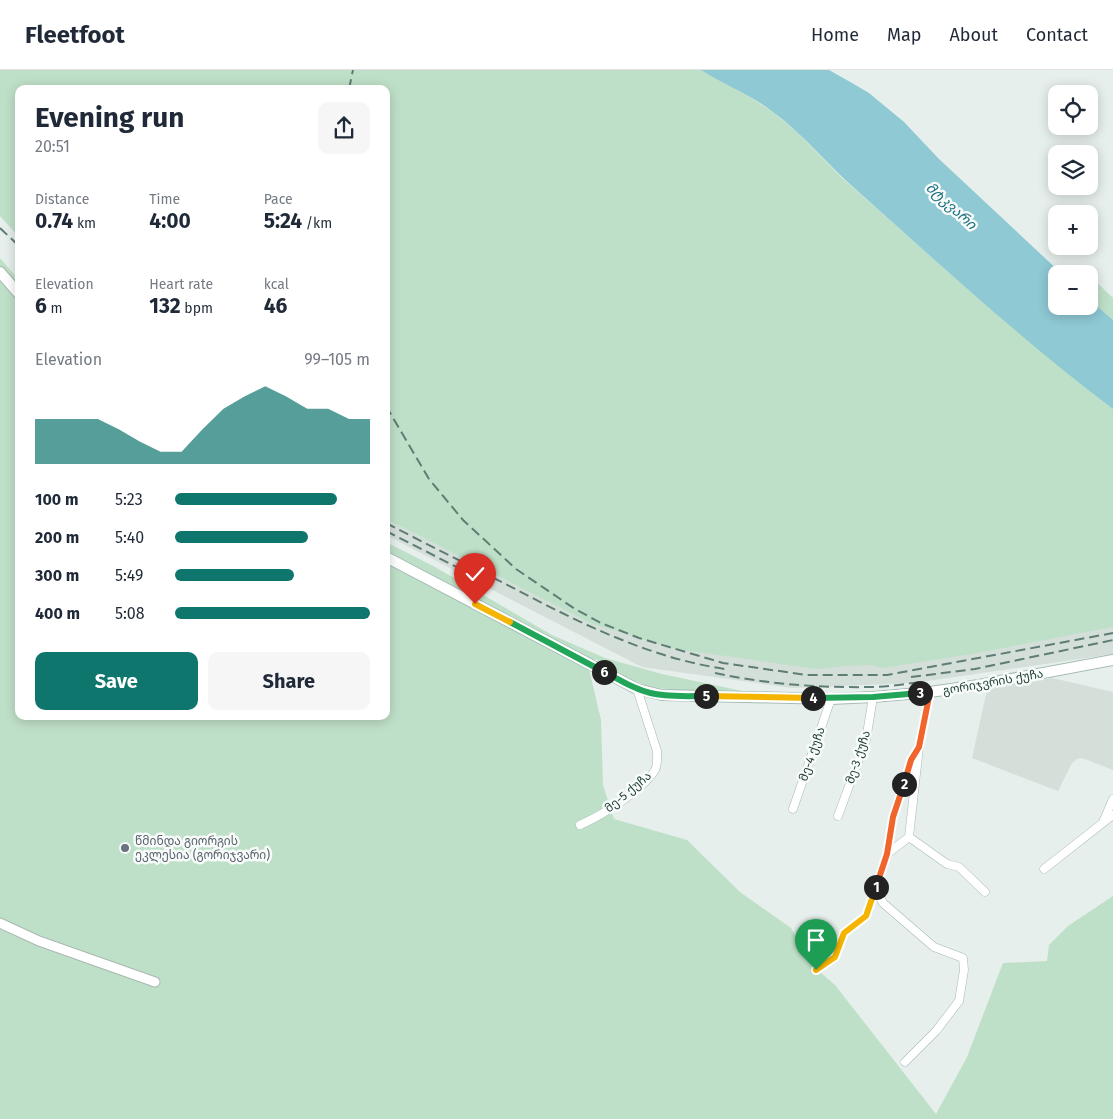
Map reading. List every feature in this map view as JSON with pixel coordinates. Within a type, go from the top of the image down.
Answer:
[{"type":"main road","points":[[0,272],[15,289]]},
{"type":"main road","name":"გორიჯვრის ქუჩა","points":[[390,559],[637,689],[671,695],[831,699],[873,697],[930,692],[1113,660]]},
{"type":"street","name":"მე-5 ქუჩა","points":[[580,825],[596,818],[622,801],[655,770],[658,761],[657,751],[637,689]]},
{"type":"street","points":[[887,854],[909,837],[919,747],[930,692]]},
{"type":"street","name":"მე-3 ქუჩა","points":[[838,816],[866,740],[873,697]]},
{"type":"street","name":"მე-4 ქუჩა","points":[[793,809],[831,699]]},
{"type":"street","points":[[816,970],[835,957],[844,933],[866,916],[887,854],[893,817],[911,760],[919,747]]},
{"type":"street","points":[[1103,822],[1113,799]]},
{"type":"street","points":[[1044,869],[1113,816]]},
{"type":"street","points":[[909,837],[947,864],[959,867],[985,892]]},
{"type":"street","points":[[875,889],[883,903],[934,947],[962,958],[964,970],[959,1001],[936,1032],[906,1062]]},
{"type":"street","points":[[0,923],[39,941],[155,982]]},
{"type":"shaded area","points":[[390,521],[590,623],[941,654],[1113,627],[1113,654],[914,683],[792,688],[642,667],[390,537]]},
{"type":"shaded area","points":[[1052,678],[1113,692],[1113,770],[1082,758],[1077,759],[1072,763],[1058,791],[972,758],[987,690]]},
{"type":"green space","points":[[0,70],[701,70],[773,112],[799,134],[841,177],[947,271],[1048,357],[1113,409],[1113,627],[972,654],[883,668],[871,665],[816,669],[676,649],[590,623],[390,521],[390,85],[15,85],[15,233],[0,216]]},
{"type":"green space","points":[[0,258],[15,275],[15,720],[390,720],[390,544],[435,567],[552,635],[605,658],[662,674],[747,692],[693,691],[652,687],[633,681],[595,659],[589,669],[601,720],[603,785],[614,819],[687,840],[740,892],[791,928],[812,965],[835,985],[936,1114],[967,1057],[1003,963],[1047,961],[1049,945],[1068,926],[1113,896],[1113,1119],[0,1119]]},
{"type":"green space","points":[[1098,284],[1113,298],[1113,320],[1098,307]]},
{"type":"water","name":"მტკვარი","points":[[701,70],[829,70],[869,93],[904,122],[939,159],[1052,265],[1048,265],[1048,315],[1098,315],[1098,307],[1113,320],[1113,409],[981,301],[853,187],[784,121],[756,100]]},
{"type":"railway","points":[[350,85],[353,70]]},
{"type":"railway","points":[[0,228],[15,242]]},
{"type":"railway","points":[[390,413],[429,479],[463,520],[516,569],[575,609],[601,623],[639,638],[723,663],[807,675],[887,675],[1113,633]]},
{"type":"railway","points":[[390,525],[593,628],[671,657],[725,669]]},
{"type":"railway","points":[[390,533],[484,581]]},
{"type":"railway","points":[[911,677],[975,669],[1113,640]]},
{"type":"railway","points":[[715,673],[773,683],[832,687],[878,687],[921,682]]},
{"type":"place","name":"წმინდა გიორგის ეკლესია (გორიჯვარი)","points":[[125,848]]},
{"type":"route","points":[[475,604],[637,689],[649,692],[671,695],[831,699],[930,692],[919,747],[911,760],[893,817],[887,854],[866,916],[844,933],[835,957],[816,970]]}]
